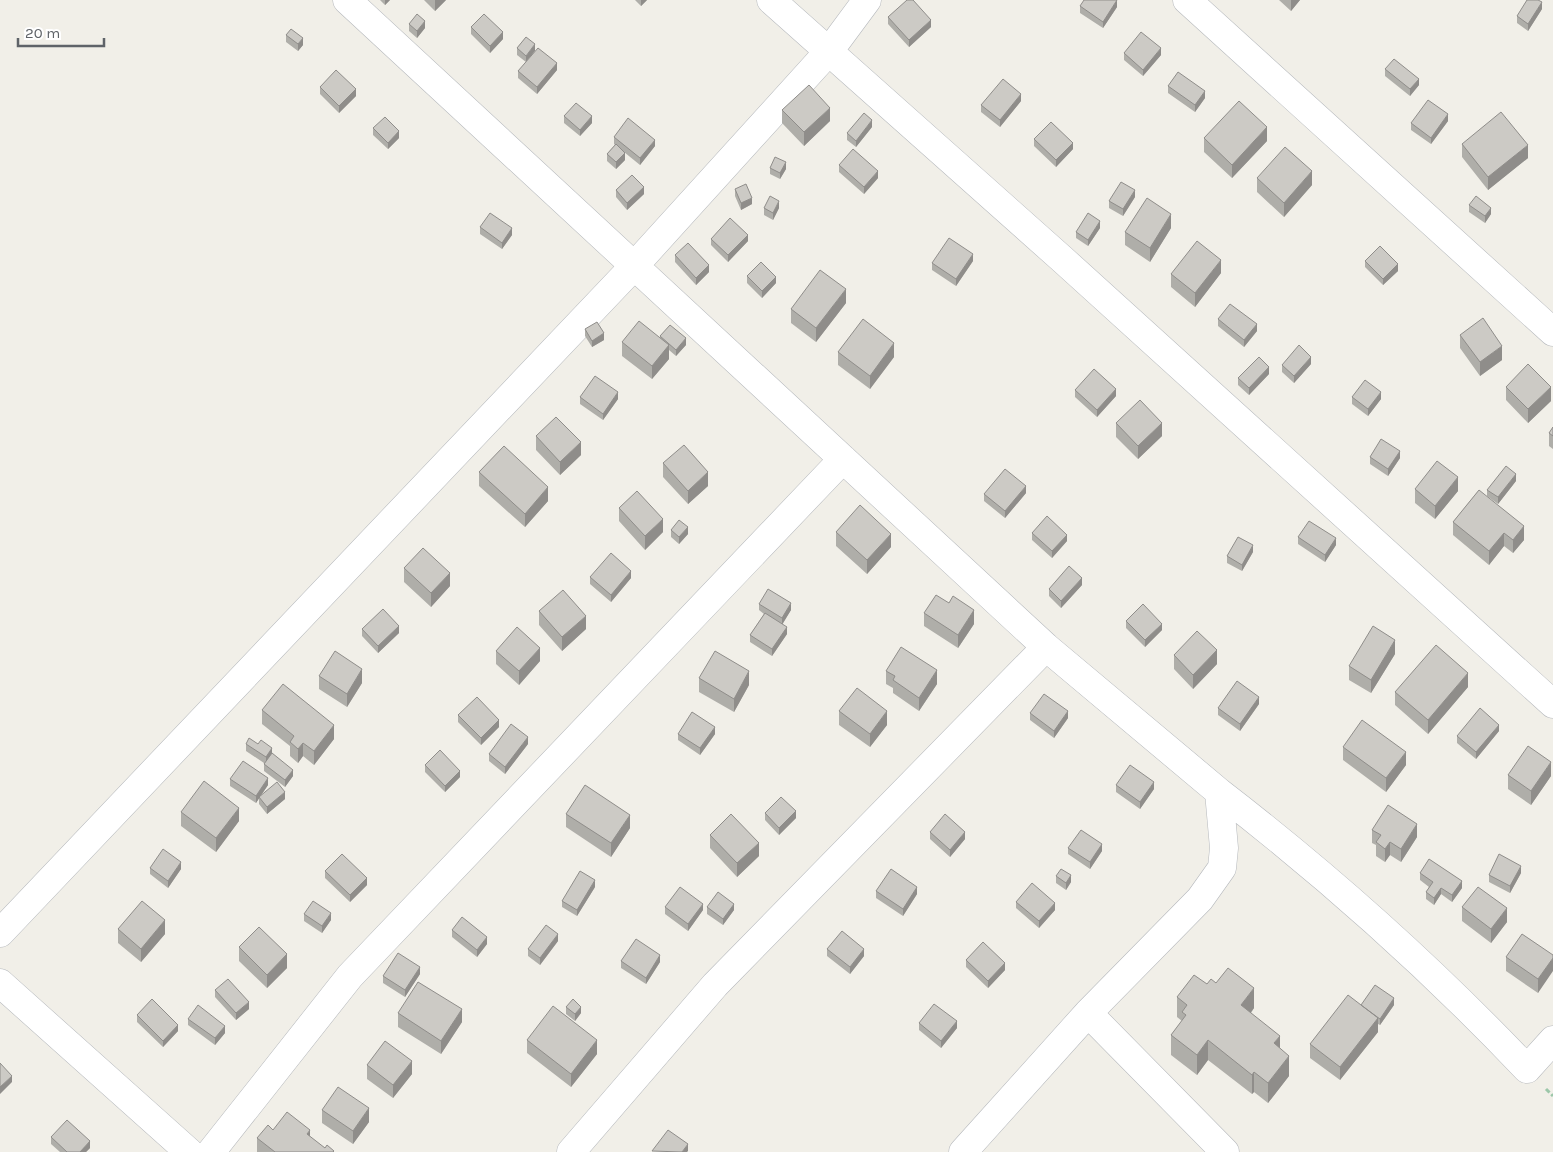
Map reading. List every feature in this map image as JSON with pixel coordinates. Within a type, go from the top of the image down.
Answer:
[{"type":"street","points":[[347,0],[1046,647],[1219,792],[1264,826],[1375,922],[1484,1024],[1527,1069],[1553,1040]]},
{"type":"street","points":[[771,0],[830,50],[1553,704]]},
{"type":"street","points":[[0,933],[635,265],[830,50],[867,0]]},
{"type":"street","points":[[1186,0],[1553,332]]},
{"type":"street","points":[[211,1152],[350,976],[843,459]]},
{"type":"street","points":[[571,1152],[715,985],[1046,647]]},
{"type":"street","points":[[963,1152],[1088,1014],[1200,899],[1222,868],[1224,848],[1219,792]]},
{"type":"street","points":[[0,983],[189,1152]]},
{"type":"street","points":[[1088,1014],[1225,1152]]},
{"type":"building","points":[[907,0],[913,0],[931,20],[909,40],[888,17]]},
{"type":"building","points":[[1084,0],[1117,0],[1103,22],[1080,6]]},
{"type":"building","points":[[1527,0],[1542,2],[1528,24],[1517,16]]},
{"type":"building","points":[[417,14],[425,21],[417,31],[409,24]]},
{"type":"building","points":[[484,14],[503,32],[490,46],[471,27]]},
{"type":"building","points":[[291,29],[303,38],[298,44],[286,35]]},
{"type":"building","points":[[1141,32],[1161,48],[1143,70],[1124,53]]},
{"type":"building","points":[[526,37],[535,44],[526,56],[517,48]]},
{"type":"building","points":[[538,48],[557,63],[537,87],[518,71]]},
{"type":"building","points":[[1394,59],[1419,79],[1410,89],[1385,69]]},
{"type":"building","points":[[336,70],[356,89],[339,106],[320,87]]},
{"type":"building","points":[[1178,72],[1205,91],[1195,105],[1168,86]]},
{"type":"building","points":[[1003,79],[1021,94],[1000,120],[981,105]]},
{"type":"building","points":[[809,85],[830,108],[804,132],[782,110]]},
{"type":"building","points":[[1428,100],[1448,114],[1431,138],[1411,123]]},
{"type":"building","points":[[1239,101],[1267,127],[1232,165],[1204,138]]},
{"type":"building","points":[[576,103],[592,116],[580,130],[564,116]]},
{"type":"building","points":[[1501,112],[1528,145],[1488,177],[1462,144]]},
{"type":"building","points":[[864,113],[872,120],[856,141],[847,133]]},
{"type":"building","points":[[385,117],[399,131],[388,143],[373,128]]},
{"type":"building","points":[[628,118],[655,140],[640,158],[614,137]]},
{"type":"building","points":[[1051,122],[1073,143],[1056,160],[1034,139]]},
{"type":"building","points":[[616,144],[625,153],[616,162],[607,154]]},
{"type":"building","points":[[1285,147],[1312,171],[1284,203],[1257,178]]},
{"type":"building","points":[[853,149],[878,171],[864,187],[839,165]]},
{"type":"building","points":[[775,157],[786,162],[780,173],[770,168]]},
{"type":"building","points":[[632,175],[644,187],[627,203],[616,190]]},
{"type":"building","points":[[1121,182],[1135,190],[1123,209],[1109,201]]},
{"type":"building","points":[[746,184],[752,198],[741,203],[735,189]]},
{"type":"building","points":[[770,196],[779,201],[773,213],[764,208]]},
{"type":"building","points":[[1476,196],[1491,208],[1485,216],[1469,205]]},
{"type":"building","points":[[1147,198],[1171,214],[1150,248],[1125,232]]},
{"type":"building","points":[[490,213],[512,228],[502,243],[480,227]]},
{"type":"building","points":[[1088,213],[1100,221],[1088,240],[1076,232]]},
{"type":"building","points":[[730,218],[748,235],[728,255],[711,239]]},
{"type":"building","points":[[949,238],[973,254],[956,279],[932,263]]},
{"type":"building","points":[[1197,241],[1221,260],[1195,293],[1171,274]]},
{"type":"building","points":[[688,243],[709,265],[696,278],[675,255]]},
{"type":"building","points":[[1380,246],[1398,264],[1383,279],[1365,261]]},
{"type":"building","points":[[761,262],[776,277],[762,291],[747,276]]},
{"type":"building","points":[[820,270],[846,289],[816,328],[791,309]]},
{"type":"building","points":[[1230,304],[1257,324],[1244,340],[1218,319]]},
{"type":"building","points":[[1483,318],[1502,346],[1480,362],[1460,335]]},
{"type":"building","points":[[863,319],[894,343],[870,376],[838,352]]},
{"type":"building","points":[[639,321],[669,345],[652,366],[622,342]]},
{"type":"building","points":[[597,322],[604,333],[592,341],[585,329]]},
{"type":"building","points":[[670,325],[686,338],[676,350],[660,336]]},
{"type":"building","points":[[1299,345],[1311,357],[1294,376],[1282,365]]},
{"type":"building","points":[[1259,357],[1269,367],[1249,388],[1238,378]]},
{"type":"building","points":[[1528,364],[1551,387],[1528,409],[1506,387]]},
{"type":"building","points":[[1094,369],[1116,389],[1097,410],[1075,390]]},
{"type":"building","points":[[595,376],[618,392],[603,414],[580,397]]},
{"type":"building","points":[[1365,380],[1381,392],[1368,409],[1352,397]]},
{"type":"building","points":[[1140,400],[1162,423],[1138,446],[1116,423]]},
{"type":"building","points":[[556,417],[581,442],[560,462],[536,436]]},
{"type":"building","points":[[1553,427],[1553,436],[1549,433]]},
{"type":"building","points":[[1381,439],[1400,451],[1388,469],[1370,457]]},
{"type":"building","points":[[684,445],[708,472],[688,491],[663,463]]},
{"type":"building","points":[[504,446],[548,487],[525,514],[479,472]]},
{"type":"building","points":[[1437,461],[1458,477],[1435,506],[1415,489]]},
{"type":"building","points":[[1506,466],[1516,474],[1498,497],[1487,490]]},
{"type":"building","points":[[1005,469],[1026,486],[1005,511],[984,494]]},
{"type":"building","points":[[1479,490],[1524,526],[1513,540],[1504,533],[1489,551],[1453,522]]},
{"type":"building","points":[[637,491],[663,519],[645,536],[619,508]]},
{"type":"building","points":[[860,505],[891,534],[867,560],[836,532]]},
{"type":"building","points":[[1047,516],[1067,535],[1052,551],[1032,533]]},
{"type":"building","points":[[679,520],[688,527],[679,537],[671,530]]},
{"type":"building","points":[[1309,521],[1336,538],[1325,555],[1298,537]]},
{"type":"building","points":[[1238,537],[1253,545],[1242,565],[1227,556]]},
{"type":"building","points":[[423,548],[450,573],[431,593],[404,568]]},
{"type":"building","points":[[611,553],[631,571],[611,595],[590,577]]},
{"type":"building","points":[[1069,566],[1082,578],[1061,601],[1049,589]]},
{"type":"building","points":[[768,589],[791,603],[782,618],[759,604]]},
{"type":"building","points":[[563,590],[586,616],[562,637],[539,611]]},
{"type":"building","points":[[936,595],[949,603],[953,596],[974,610],[958,635],[924,613]]},
{"type":"building","points":[[1143,604],[1162,624],[1145,640],[1126,621]]},
{"type":"building","points":[[383,609],[399,626],[378,646],[362,629]]},
{"type":"building","points":[[765,613],[787,627],[772,649],[750,635]]},
{"type":"building","points":[[1373,626],[1395,640],[1371,680],[1349,666]]},
{"type":"building","points":[[517,627],[540,648],[519,671],[496,651]]},
{"type":"building","points":[[1197,631],[1217,650],[1193,675],[1174,655]]},
{"type":"building","points":[[1436,645],[1468,673],[1428,720],[1395,692]]},
{"type":"building","points":[[901,647],[937,670],[919,698],[893,680],[895,676],[886,671]]},
{"type":"building","points":[[335,651],[362,669],[347,694],[319,676]]},
{"type":"building","points":[[715,651],[749,671],[734,699],[699,678]]},
{"type":"building","points":[[1237,681],[1259,697],[1240,724],[1218,708]]},
{"type":"building","points":[[283,684],[334,725],[314,751],[303,743],[298,749],[290,742],[294,736],[262,710]]},
{"type":"building","points":[[857,688],[887,711],[870,734],[839,711]]},
{"type":"building","points":[[1044,694],[1068,711],[1054,731],[1030,713]]},
{"type":"building","points":[[477,697],[499,720],[481,738],[458,715]]},
{"type":"building","points":[[1480,708],[1499,725],[1476,752],[1457,736]]},
{"type":"building","points":[[692,712],[715,727],[700,748],[678,734]]},
{"type":"building","points":[[1362,720],[1406,752],[1386,778],[1343,747]]},
{"type":"building","points":[[511,724],[528,737],[505,767],[489,754]]},
{"type":"building","points":[[249,738],[258,744],[261,740],[272,748],[266,757],[246,744]]},
{"type":"building","points":[[1528,746],[1551,762],[1531,791],[1508,775]]},
{"type":"building","points":[[440,750],[460,771],[445,786],[425,765]]},
{"type":"building","points":[[272,753],[293,770],[285,780],[264,764]]},
{"type":"building","points":[[243,761],[268,778],[256,796],[230,779]]},
{"type":"building","points":[[1130,765],[1154,782],[1140,802],[1116,785]]},
{"type":"building","points":[[204,781],[239,808],[216,838],[181,812]]},
{"type":"building","points":[[277,782],[285,792],[267,807],[259,797]]},
{"type":"building","points":[[585,785],[630,815],[611,843],[566,814]]},
{"type":"building","points":[[781,797],[796,811],[779,828],[765,813]]},
{"type":"building","points":[[1388,805],[1417,824],[1401,849],[1390,842],[1385,849],[1376,842],[1381,835],[1372,830]]},
{"type":"building","points":[[731,814],[759,843],[737,863],[710,835]]},
{"type":"building","points":[[945,814],[965,832],[950,850],[930,832]]},
{"type":"building","points":[[1081,830],[1102,844],[1090,862],[1068,848]]},
{"type":"building","points":[[163,849],[181,862],[168,881],[150,868]]},
{"type":"building","points":[[342,854],[367,878],[350,895],[325,871]]},
{"type":"building","points":[[1499,854],[1521,866],[1510,886],[1489,875]]},
{"type":"building","points":[[1429,859],[1462,881],[1452,895],[1441,888],[1434,898],[1426,892],[1433,882],[1420,873]]},
{"type":"building","points":[[891,869],[917,887],[903,909],[876,891]]},
{"type":"building","points":[[1061,869],[1071,875],[1066,883],[1056,876]]},
{"type":"building","points":[[580,871],[595,880],[577,910],[562,901]]},
{"type":"building","points":[[1032,883],[1055,903],[1039,921],[1016,902]]},
{"type":"building","points":[[680,887],[703,904],[688,924],[665,907]]},
{"type":"building","points":[[1478,887],[1507,908],[1491,929],[1462,907]]},
{"type":"building","points":[[718,892],[734,904],[723,919],[707,907]]},
{"type":"building","points":[[142,901],[165,920],[141,949],[118,929]]},
{"type":"building","points":[[313,901],[331,913],[322,926],[304,914]]},
{"type":"building","points":[[462,917],[487,937],[477,950],[452,930]]},
{"type":"building","points":[[546,925],[558,934],[540,958],[528,949]]},
{"type":"building","points":[[259,927],[287,954],[267,975],[239,947]]},
{"type":"building","points":[[842,931],[864,949],[850,967],[827,949]]},
{"type":"building","points":[[1522,934],[1553,955],[1553,958],[1538,979],[1506,957]]},
{"type":"building","points":[[636,939],[660,955],[646,978],[621,961]]},
{"type":"building","points":[[983,942],[1005,963],[988,981],[966,960]]},
{"type":"building","points":[[398,953],[420,967],[405,990],[383,976]]},
{"type":"building","points":[[1228,968],[1254,988],[1241,1005],[1280,1036],[1274,1043],[1289,1056],[1268,1083],[1254,1072],[1252,1075],[1208,1040],[1197,1055],[1171,1035],[1186,1015],[1182,1012],[1187,1005],[1177,997],[1194,975],[1207,984],[1211,979],[1216,983]]},
{"type":"building","points":[[228,979],[249,1002],[236,1013],[215,990]]},
{"type":"building","points":[[418,982],[462,1009],[441,1041],[398,1013]]},
{"type":"building","points":[[1375,985],[1394,998],[1380,1019],[1361,1005]]},
{"type":"building","points":[[1348,995],[1378,1018],[1340,1067],[1310,1044]]},
{"type":"building","points":[[152,999],[178,1025],[163,1041],[137,1015]]},
{"type":"building","points":[[573,999],[581,1007],[575,1014],[566,1007]]},
{"type":"building","points":[[934,1004],[957,1021],[941,1041],[919,1023]]},
{"type":"building","points":[[198,1005],[225,1026],[215,1038],[188,1019]]},
{"type":"building","points":[[553,1006],[597,1040],[571,1074],[527,1040]]},
{"type":"building","points":[[385,1041],[412,1061],[393,1085],[367,1065]]},
{"type":"building","points":[[0,1063],[12,1076],[0,1087]]},
{"type":"building","points":[[338,1087],[369,1108],[353,1131],[322,1110]]},
{"type":"building","points":[[287,1112],[310,1130],[307,1134],[325,1148],[327,1145],[334,1151],[275,1152],[257,1138],[268,1125],[273,1130]]},
{"type":"building","points":[[67,1120],[90,1141],[80,1152],[67,1152],[51,1137]]},
{"type":"building","points":[[668,1130],[688,1144],[682,1152],[652,1151]]}]
